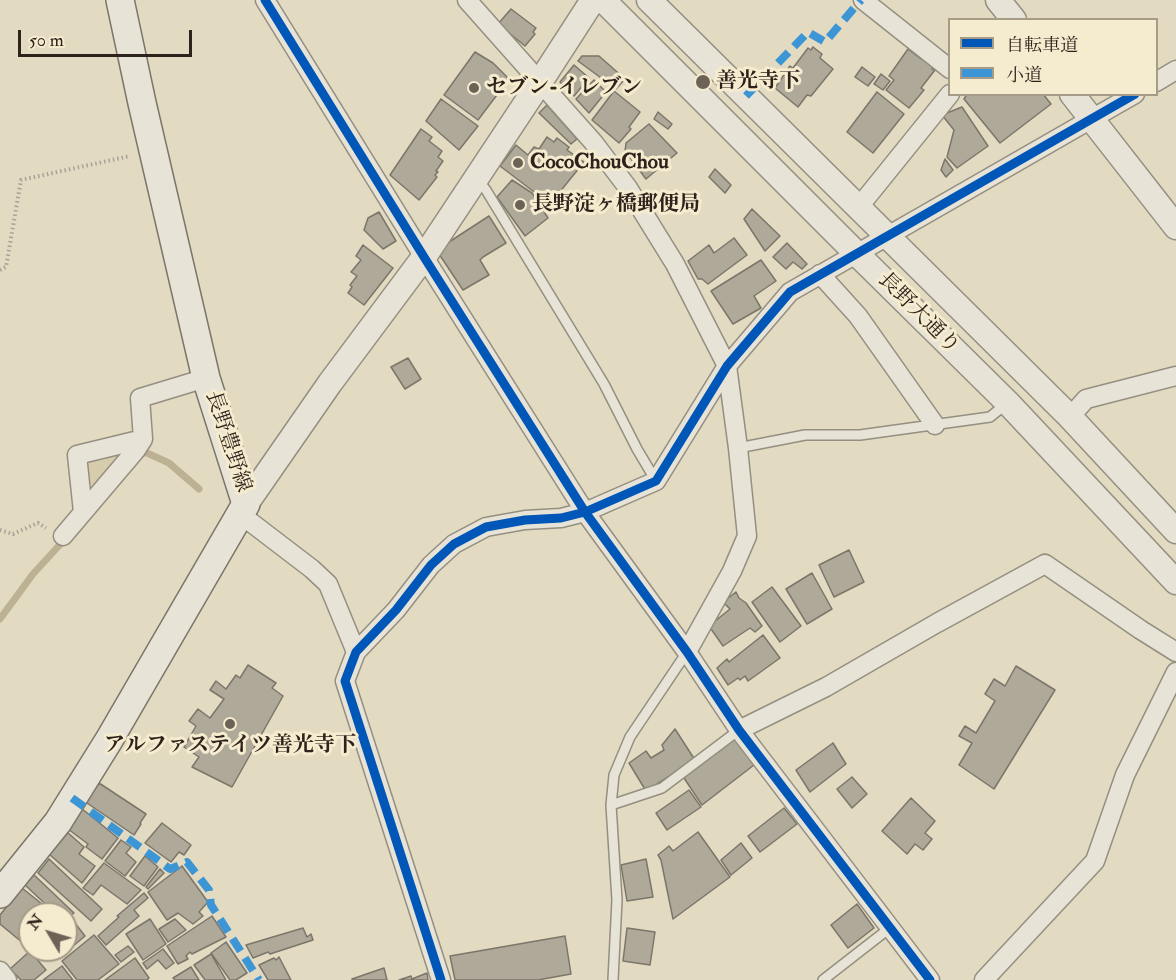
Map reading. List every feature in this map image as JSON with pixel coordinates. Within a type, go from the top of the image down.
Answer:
[{"type":"main road","name":"長野豊野線","points":[[0,894],[58,822],[109,740],[243,509],[206,378],[120,0]]},
{"type":"street","points":[[265,0],[585,512],[687,652],[739,730],[930,980]]},
{"type":"street","points":[[467,0],[594,143],[628,188],[675,264],[727,366],[747,536],[732,571],[687,652]]},
{"type":"street","points":[[356,652],[328,584],[243,509],[330,384],[424,257],[593,0]]},
{"type":"street","name":"長野大通り","points":[[603,0],[1008,402],[1176,582]]},
{"type":"street","name":"長野大通り","points":[[649,0],[1070,417],[1176,531]]},
{"type":"street","points":[[863,0],[948,67]]},
{"type":"street","points":[[1158,81],[1176,70]]},
{"type":"street","points":[[858,208],[948,96]]},
{"type":"street","points":[[1074,96],[1176,227]]},
{"type":"street","points":[[441,980],[345,681],[356,652],[396,610],[431,565],[454,544],[486,527],[525,520],[561,518],[585,512],[656,481],[727,366],[790,292],[1132,96]]},
{"type":"street","points":[[820,274],[858,316],[935,425]]},
{"type":"street","points":[[1070,417],[1086,399],[1176,376]]},
{"type":"street","points":[[63,536],[143,439],[140,398],[206,378]]},
{"type":"street","points":[[83,512],[77,455],[143,439]]},
{"type":"street","points":[[739,730],[826,687],[1045,564],[1176,652]]},
{"type":"street","points":[[984,980],[1095,861],[1125,775],[1176,672]]},
{"type":"street","points":[[0,971],[8,980]]},
{"type":"lane","points":[[476,179],[486,190],[604,384],[656,481]]},
{"type":"lane","points":[[738,448],[805,435],[860,435],[990,417],[1008,402]]},
{"type":"lane","points":[[613,980],[617,900],[611,805],[614,775],[630,737],[687,652]]},
{"type":"lane","points":[[611,805],[662,788],[739,730]]},
{"type":"lane","points":[[823,980],[891,927]]},
{"type":"path","points":[[0,270],[6,267],[21,180],[153,152]]},
{"type":"path","points":[[0,530],[13,534],[38,523],[63,536]]},
{"type":"shaded area","points":[[125,453],[94,488],[81,472],[87,461]]},
{"type":"building","points":[[511,9],[536,28],[533,32],[535,34],[525,46],[498,24]]},
{"type":"building","points":[[813,47],[822,54],[820,58],[833,69],[811,96],[807,95],[798,107],[775,88],[790,66],[793,68],[808,48],[811,50]]},
{"type":"building","points":[[908,49],[921,59],[924,56],[935,65],[932,69],[935,70],[921,88],[924,90],[909,108],[886,90],[894,80],[889,76]]},
{"type":"building","points":[[475,52],[493,63],[509,79],[478,120],[444,95]]},
{"type":"building","points":[[582,56],[599,56],[625,79],[616,89],[578,61]]},
{"type":"building","points":[[574,65],[589,78],[574,96],[560,82]]},
{"type":"building","points":[[862,67],[875,77],[868,86],[855,77]]},
{"type":"building","points":[[881,74],[890,81],[883,90],[874,84]]},
{"type":"building","points":[[594,80],[606,92],[589,113],[576,99]]},
{"type":"building","points":[[614,91],[640,112],[629,127],[631,129],[619,143],[592,120]]},
{"type":"building","points":[[877,92],[904,114],[873,153],[847,132]]},
{"type":"building","points":[[966,96],[1045,96],[1051,104],[1000,143],[964,99]]},
{"type":"building","points":[[441,99],[478,126],[459,150],[426,121]]},
{"type":"building","points":[[547,105],[577,139],[571,144],[539,113]]},
{"type":"building","points":[[962,107],[988,146],[957,168],[947,157],[954,130],[942,115]]},
{"type":"building","points":[[658,112],[672,124],[668,129],[654,119]]},
{"type":"building","points":[[649,124],[677,153],[646,179],[625,151],[626,143]]},
{"type":"building","points":[[421,129],[432,137],[429,141],[442,151],[438,157],[443,161],[436,171],[438,172],[435,175],[437,177],[419,200],[390,175]]},
{"type":"building","points":[[547,137],[554,142],[557,138],[569,147],[567,150],[584,162],[550,204],[500,166],[516,145],[528,155],[534,147],[539,149]]},
{"type":"building","points":[[945,159],[953,170],[946,177],[941,170]]},
{"type":"building","points":[[715,169],[731,185],[725,193],[709,177]]},
{"type":"building","points":[[512,180],[532,193],[548,218],[525,236],[497,197]]},
{"type":"building","points":[[752,209],[780,236],[765,251],[744,219]]},
{"type":"building","points":[[379,212],[396,241],[383,249],[364,230],[368,218]]},
{"type":"building","points":[[489,216],[506,243],[480,260],[489,275],[463,290],[439,254],[449,242]]},
{"type":"building","points":[[734,238],[747,255],[708,284],[698,279],[688,261],[709,245],[714,253]]},
{"type":"building","points":[[787,243],[807,264],[802,269],[793,262],[786,269],[773,257]]},
{"type":"building","points":[[363,245],[393,268],[364,305],[348,293],[352,287],[350,285],[357,276],[351,272],[361,260],[356,256]]},
{"type":"building","points":[[761,260],[776,281],[754,296],[761,308],[733,324],[711,291]]},
{"type":"building","points":[[408,358],[421,379],[405,389],[391,367]]},
{"type":"building","points":[[849,550],[864,582],[834,597],[819,565]]},
{"type":"building","points":[[812,573],[832,609],[807,624],[786,589]]},
{"type":"building","points":[[772,587],[801,626],[780,642],[752,602]]},
{"type":"building","points":[[736,592],[762,626],[755,632],[750,628],[723,646],[709,626],[730,609],[723,602]]},
{"type":"building","points":[[763,635],[780,658],[748,681],[745,676],[728,685],[717,668],[727,659],[729,662]]},
{"type":"building","name":"アルファステイツ善光寺下","points":[[248,665],[276,683],[272,688],[283,696],[232,787],[192,767],[199,757],[184,747],[196,726],[189,721],[198,709],[210,718],[224,699],[210,690],[216,681],[226,689],[236,675],[240,678]]},
{"type":"building","points":[[1016,666],[1055,690],[994,789],[959,765],[972,743],[959,736],[965,726],[976,733],[995,701],[985,694],[994,679],[1005,686]]},
{"type":"building","points":[[675,729],[695,760],[646,791],[629,763],[646,751],[651,758],[664,750],[662,745]]},
{"type":"building","points":[[735,737],[754,765],[702,805],[682,775]]},
{"type":"building","points":[[833,743],[846,764],[810,792],[796,770]]},
{"type":"building","points":[[852,777],[867,794],[852,808],[837,789]]},
{"type":"building","points":[[99,783],[146,814],[134,835],[84,801]]},
{"type":"building","points":[[689,790],[701,807],[667,830],[656,813]]},
{"type":"building","points":[[911,798],[935,821],[925,833],[932,839],[923,850],[915,844],[907,854],[882,831]]},
{"type":"building","points":[[81,808],[118,838],[102,859],[86,847],[88,844],[68,829]]},
{"type":"building","points":[[784,808],[797,824],[760,852],[748,836]]},
{"type":"building","points":[[162,823],[191,845],[184,855],[179,852],[171,862],[145,843]]},
{"type":"building","points":[[67,832],[84,847],[79,854],[95,866],[82,883],[49,854]]},
{"type":"building","points":[[698,832],[730,877],[673,919],[658,855],[669,846],[673,851]]},
{"type":"building","points":[[121,840],[131,847],[126,853],[136,862],[125,876],[105,861]]},
{"type":"building","points":[[741,843],[752,858],[731,875],[721,860]]},
{"type":"building","points":[[145,856],[158,867],[144,886],[130,876]]},
{"type":"building","points":[[49,859],[102,909],[91,921],[78,909],[78,902],[70,902],[38,873]]},
{"type":"building","points":[[646,859],[653,897],[627,901],[621,865]]},
{"type":"building","points":[[104,863],[141,890],[127,904],[101,885],[93,895],[83,888]]},
{"type":"building","points":[[182,866],[208,902],[199,912],[203,916],[193,924],[178,913],[167,920],[148,892]]},
{"type":"building","points":[[160,869],[164,873],[148,889],[146,887]]},
{"type":"building","points":[[34,875],[62,902],[43,902],[24,884]]},
{"type":"building","points":[[22,888],[40,902],[18,902],[18,939],[0,924],[0,915]]},
{"type":"building","points":[[144,893],[148,898],[134,910],[139,916],[106,945],[98,936]]},
{"type":"building","points":[[857,904],[874,928],[848,948],[831,925]]},
{"type":"building","points":[[212,916],[226,937],[192,954],[190,952],[186,956],[188,959],[178,964],[167,946]]},
{"type":"building","points":[[150,919],[166,944],[143,960],[126,934]]},
{"type":"building","points":[[175,919],[186,930],[168,942],[159,929]]},
{"type":"building","points":[[78,927],[85,936],[78,942]]},
{"type":"building","points":[[303,928],[307,937],[311,934],[313,940],[253,958],[246,945]]},
{"type":"building","points":[[627,928],[655,932],[650,965],[623,961]]},
{"type":"building","points":[[94,935],[119,964],[98,980],[77,980],[63,962],[78,962],[78,948]]},
{"type":"building","points":[[565,936],[571,974],[538,980],[455,980],[450,956]]},
{"type":"building","points":[[226,942],[247,973],[236,980],[230,980],[211,953]]},
{"type":"building","points":[[128,946],[134,952],[121,962],[115,955]]},
{"type":"building","points":[[163,949],[174,963],[166,969],[158,960],[147,969],[143,963]]},
{"type":"building","points":[[211,954],[226,980],[205,980],[194,965]]},
{"type":"building","points":[[279,957],[291,980],[268,980],[259,965]]},
{"type":"building","points":[[135,958],[149,978],[147,980],[105,980]]},
{"type":"building","points":[[18,962],[39,962],[46,970],[34,980],[21,980],[10,969]]},
{"type":"building","points":[[62,966],[73,980],[43,980]]},
{"type":"building","points":[[191,967],[199,980],[175,980],[173,978]]},
{"type":"building","points":[[384,968],[387,980],[352,980],[352,979]]},
{"type":"building","points":[[427,973],[428,980],[399,980],[411,976],[412,979]]},
{"type":"waterway","points":[[138,457],[145,452],[169,463],[199,489]]},
{"type":"waterway","points":[[0,619],[33,574],[65,539]]},
{"type":"marked path","points":[[746,96],[808,32],[825,42],[861,0]]},
{"type":"marked path","points":[[72,798],[170,869],[187,862],[209,890],[211,905],[259,980]]},
{"type":"cycle path","points":[[265,0],[585,512],[687,652],[739,730],[930,980]]},
{"type":"cycle path","points":[[441,980],[345,681],[356,652],[396,610],[431,565],[454,544],[486,527],[525,520],[561,518],[585,512],[656,481],[727,366],[790,292],[1132,96]]},
{"type":"place","name":"善光寺下","points":[[703,82]]},
{"type":"place","name":"セブン-イレブン","points":[[474,88]]},
{"type":"place","name":"CocoChouChou","points":[[518,163]]},
{"type":"place","name":"長野淀ヶ橋郵便局","points":[[520,205]]},
{"type":"place","name":"アルファステイツ善光寺下","points":[[230,724]]}]
